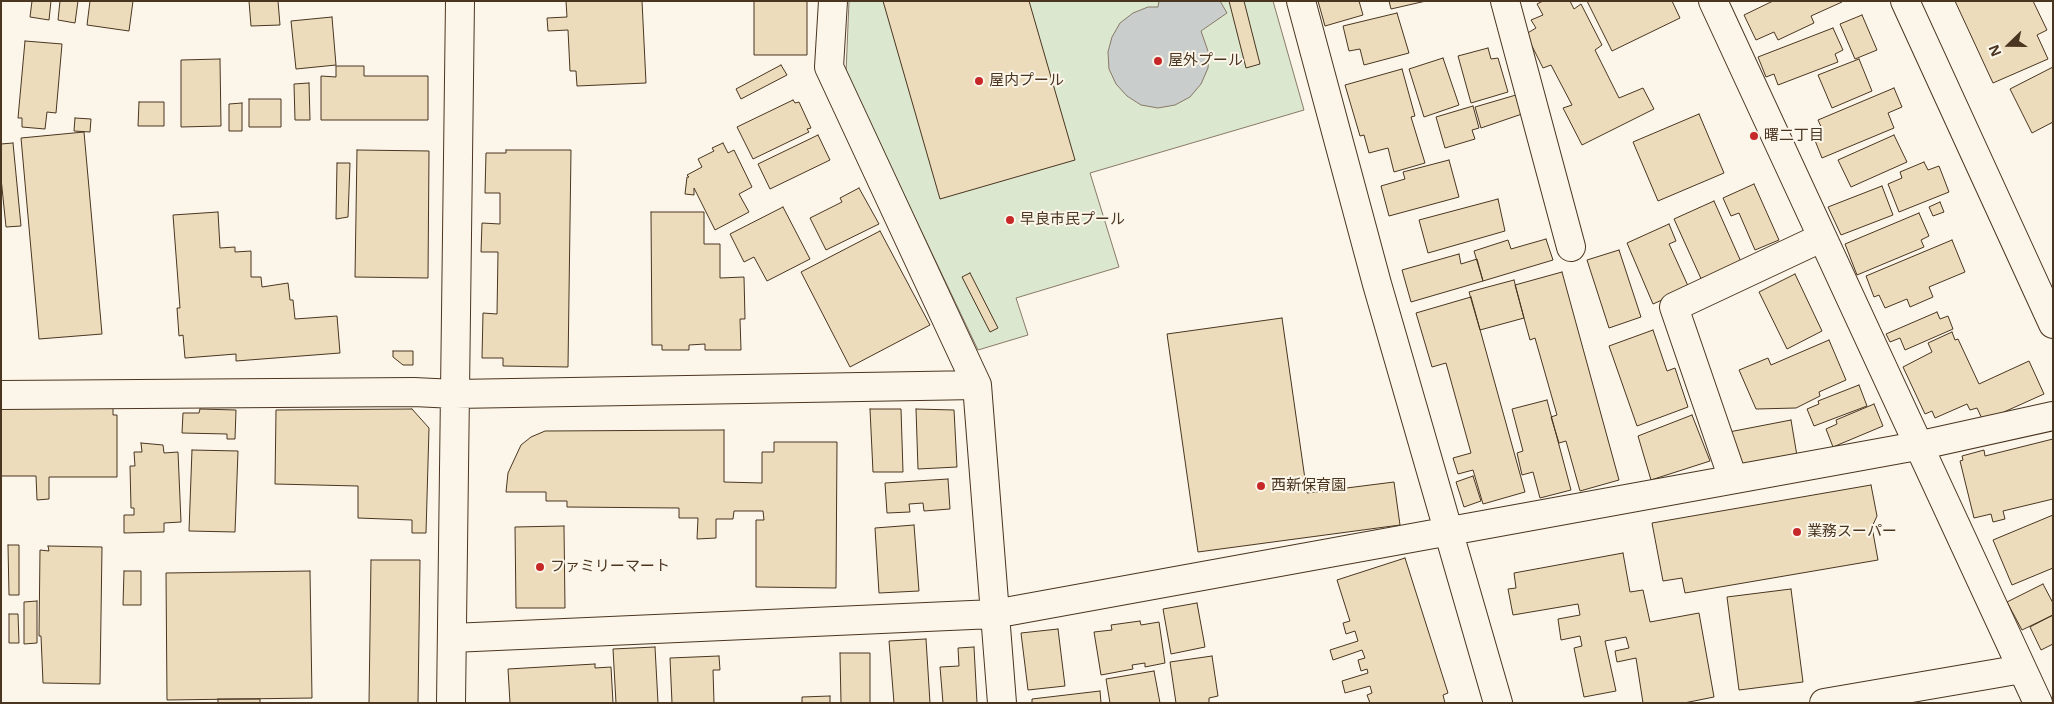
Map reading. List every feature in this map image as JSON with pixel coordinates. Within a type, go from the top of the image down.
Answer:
[{"type":"street","points":[[451,703],[460,1]]},
{"type":"street","points":[[833,1],[829,67],[976,385],[1002,703]]},
{"type":"street","points":[[1301,1],[1377,284],[1450,529],[1498,703]]},
{"type":"street","points":[[1505,1],[1571,247]]},
{"type":"street","points":[[1713,1],[1917,446],[2038,703]]},
{"type":"street","points":[[1905,1],[2053,324]]},
{"type":"street","points":[[1733,479],[1674,307],[1822,238]]},
{"type":"street","points":[[1,395],[404,392],[455,394],[976,385]]},
{"type":"street","points":[[452,638],[994,614],[1450,529],[1917,446],[2053,416]]},
{"type":"street","points":[[1824,703],[2022,669]]},
{"type":"green space","name":"早良市民プール","points":[[849,1],[1273,1],[1304,110],[1090,173],[1119,267],[1016,298],[1028,335],[978,350],[846,73]]},
{"type":"shaded area","name":"屋外プール","points":[[1159,1],[1220,1],[1227,13],[1201,31],[1209,54],[1208,68],[1201,84],[1190,97],[1175,105],[1158,108],[1141,105],[1127,96],[1116,84],[1109,69],[1108,52],[1112,37],[1120,23],[1133,13],[1148,7],[1158,7]]},
{"type":"building","points":[[32,1],[51,1],[49,20],[30,17]]},
{"type":"building","points":[[60,1],[78,1],[75,23],[58,20]]},
{"type":"building","points":[[90,1],[133,1],[129,31],[87,25]]},
{"type":"building","points":[[249,1],[278,1],[280,25],[251,26]]},
{"type":"building","points":[[566,1],[642,1],[646,83],[577,86],[576,71],[570,71],[568,30],[548,31],[547,18],[567,17]]},
{"type":"building","points":[[754,1],[807,1],[807,55],[754,55]]},
{"type":"building","name":"屋内プール","points":[[883,1],[1029,1],[1075,160],[940,199]]},
{"type":"building","points":[[1229,1],[1244,1],[1260,64],[1246,68]]},
{"type":"building","points":[[1318,1],[1359,1],[1363,15],[1325,26]]},
{"type":"building","points":[[1389,1],[1426,1],[1391,9]]},
{"type":"building","points":[[1543,1],[1570,1],[1574,9],[1581,4],[1602,45],[1595,50],[1619,98],[1643,88],[1654,109],[1582,145],[1563,108],[1572,105],[1551,65],[1543,68],[1526,34],[1536,28],[1531,20],[1543,15],[1537,4]]},
{"type":"building","points":[[1587,1],[1672,1],[1680,18],[1612,51]]},
{"type":"building","points":[[1773,1],[1842,2],[1811,16],[1814,23],[1778,40],[1774,32],[1756,40],[1744,15]]},
{"type":"building","points":[[1955,1],[2033,1],[2047,30],[2037,35],[2048,59],[1993,83]]},
{"type":"building","points":[[1397,13],[1409,53],[1364,65],[1360,49],[1349,51],[1343,26]]},
{"type":"building","points":[[1862,15],[1877,50],[1855,59],[1840,24]]},
{"type":"building","points":[[332,17],[336,65],[296,69],[291,21]]},
{"type":"building","points":[[1833,28],[1843,50],[1835,54],[1838,62],[1778,85],[1774,74],[1766,77],[1758,57]]},
{"type":"building","points":[[25,41],[62,44],[56,113],[47,112],[45,129],[22,127],[22,118],[18,118]]},
{"type":"building","points":[[1488,48],[1491,59],[1498,58],[1508,92],[1471,103],[1458,56]]},
{"type":"building","points":[[1443,58],[1459,105],[1424,117],[1409,69]]},
{"type":"building","points":[[220,59],[221,126],[181,127],[181,60]]},
{"type":"building","points":[[1859,59],[1872,91],[1832,108],[1818,75]]},
{"type":"building","points":[[781,65],[787,75],[741,99],[736,89]]},
{"type":"building","points":[[336,66],[364,66],[364,76],[428,76],[428,120],[321,120],[321,76],[336,77]]},
{"type":"building","points":[[2053,67],[2053,122],[2032,133],[2010,89]]},
{"type":"building","points":[[1402,69],[1415,116],[1411,117],[1425,163],[1394,172],[1388,148],[1369,153],[1364,135],[1360,136],[1345,85]]},
{"type":"building","points":[[309,83],[310,120],[295,120],[294,84]]},
{"type":"building","points":[[1894,88],[1902,107],[1888,113],[1894,128],[1822,158],[1812,133],[1822,129],[1818,120]]},
{"type":"building","points":[[1516,95],[1522,114],[1481,128],[1475,107]]},
{"type":"building","points":[[249,99],[281,99],[281,127],[249,127]]},
{"type":"building","points":[[793,100],[795,103],[799,102],[811,128],[807,129],[809,132],[753,159],[737,127]]},
{"type":"building","points":[[139,102],[164,102],[164,126],[138,126]]},
{"type":"building","points":[[242,103],[242,131],[229,131],[229,104]]},
{"type":"building","points":[[1473,106],[1479,128],[1472,130],[1475,139],[1445,148],[1436,117]]},
{"type":"building","points":[[1699,114],[1724,173],[1658,201],[1633,142]]},
{"type":"building","points":[[75,118],[91,119],[90,132],[74,131]]},
{"type":"building","points":[[84,132],[102,334],[39,339],[21,138]]},
{"type":"building","points":[[818,135],[830,160],[770,189],[758,164]]},
{"type":"building","points":[[1894,135],[1907,162],[1851,187],[1838,160]]},
{"type":"building","points":[[13,143],[21,226],[6,227],[1,178],[1,144]]},
{"type":"building","points":[[723,143],[728,153],[734,150],[752,187],[739,194],[749,212],[715,230],[694,188],[694,195],[685,194],[687,177],[689,177],[687,175],[702,167],[698,159],[714,151],[712,148]]},
{"type":"building","points":[[357,150],[429,151],[428,278],[355,277]]},
{"type":"building","points":[[506,150],[571,150],[568,367],[503,366],[503,358],[482,358],[483,313],[497,314],[498,252],[481,252],[482,223],[500,224],[500,193],[485,193],[486,153],[506,153]]},
{"type":"building","points":[[1449,160],[1459,197],[1389,216],[1381,186],[1405,179],[1403,172]]},
{"type":"building","points":[[1924,162],[1928,170],[1939,166],[1949,192],[1899,212],[1888,184],[1902,178],[1900,172]]},
{"type":"building","points":[[337,163],[350,163],[348,217],[336,219]]},
{"type":"building","points":[[1754,184],[1779,240],[1755,250],[1739,213],[1731,216],[1723,198]]},
{"type":"building","points":[[1882,186],[1893,215],[1841,235],[1828,207]]},
{"type":"building","points":[[859,188],[879,224],[826,250],[810,218],[842,202],[840,198]]},
{"type":"building","points":[[1498,199],[1505,231],[1428,253],[1419,220]]},
{"type":"building","points":[[1714,201],[1742,264],[1703,283],[1674,219]]},
{"type":"building","points":[[1940,202],[1944,212],[1933,216],[1929,207]]},
{"type":"building","points":[[783,207],[810,259],[767,281],[754,257],[744,262],[730,234]]},
{"type":"building","points":[[218,212],[220,248],[235,247],[235,252],[251,251],[251,277],[261,277],[262,287],[288,283],[290,300],[293,300],[295,319],[337,316],[340,353],[236,361],[236,354],[185,358],[183,335],[179,336],[177,308],[180,308],[173,215]]},
{"type":"building","points":[[651,212],[704,212],[704,244],[720,244],[720,278],[744,277],[745,319],[740,319],[741,350],[705,350],[705,344],[689,345],[689,350],[662,350],[662,345],[652,345]]},
{"type":"building","points":[[1919,213],[1929,236],[1921,240],[1924,247],[1857,275],[1845,244]]},
{"type":"building","points":[[1669,224],[1676,241],[1669,244],[1689,288],[1653,304],[1627,243]]},
{"type":"building","points":[[880,231],[930,325],[850,367],[801,272]]},
{"type":"building","points":[[1546,239],[1553,260],[1483,281],[1474,251],[1508,240],[1511,249]]},
{"type":"building","points":[[1952,240],[1965,272],[1929,287],[1933,297],[1910,307],[1907,299],[1885,308],[1879,295],[1874,297],[1866,276]]},
{"type":"building","points":[[1619,250],[1641,317],[1609,328],[1587,260]]},
{"type":"building","points":[[1459,254],[1461,264],[1477,259],[1483,281],[1411,302],[1402,270]]},
{"type":"building","points":[[1562,272],[1619,480],[1580,491],[1566,441],[1559,443],[1551,417],[1557,415],[1535,338],[1530,340],[1515,285]]},
{"type":"building","points":[[970,273],[998,328],[990,332],[962,277]]},
{"type":"building","points":[[1795,274],[1822,331],[1787,349],[1759,292]]},
{"type":"building","points":[[1514,280],[1524,318],[1480,330],[1469,292]]},
{"type":"building","points":[[1471,297],[1525,492],[1483,504],[1473,470],[1458,474],[1453,458],[1471,453],[1446,363],[1432,367],[1416,313]]},
{"type":"building","points":[[1937,312],[1940,319],[1948,316],[1953,329],[1905,350],[1900,338],[1890,342],[1886,334]]},
{"type":"building","points":[[1282,318],[1307,493],[1394,482],[1400,525],[1198,552],[1167,334]]},
{"type":"building","points":[[1653,330],[1667,371],[1675,368],[1688,407],[1637,426],[1609,346]]},
{"type":"building","points":[[1952,332],[1955,340],[1958,339],[1979,384],[2029,361],[2044,394],[1995,416],[1985,425],[1977,408],[1970,410],[1967,404],[1935,418],[1932,411],[1925,414],[1903,367],[1932,352],[1928,343]]},
{"type":"building","points":[[1829,340],[1846,380],[1819,392],[1820,396],[1796,408],[1756,409],[1739,370],[1768,358],[1771,365]]},
{"type":"building","points":[[393,351],[413,351],[413,365],[403,365],[393,357]]},
{"type":"building","points":[[1859,385],[1867,406],[1814,426],[1807,409],[1819,404],[1818,401]]},
{"type":"building","points":[[1547,400],[1571,490],[1540,498],[1533,472],[1522,475],[1517,453],[1523,451],[1512,409]]},
{"type":"building","points":[[113,402],[113,415],[117,415],[117,477],[49,477],[49,499],[37,500],[36,476],[1,476],[1,403]]},
{"type":"building","points":[[1874,404],[1883,426],[1833,447],[1826,429],[1837,424],[1836,420]]},
{"type":"building","points":[[200,409],[236,410],[235,439],[227,439],[227,434],[182,433],[183,413],[199,413]]},
{"type":"building","points":[[412,409],[429,428],[426,533],[412,533],[412,520],[358,518],[358,486],[275,484],[276,410]]},
{"type":"building","points":[[870,409],[901,409],[903,472],[873,472]]},
{"type":"building","points":[[916,409],[954,410],[957,467],[918,469]]},
{"type":"building","points":[[1692,415],[1710,461],[1651,480],[1638,436]]},
{"type":"building","points":[[1791,420],[1797,456],[1741,467],[1729,432]]},
{"type":"building","points":[[724,430],[724,482],[762,483],[762,452],[774,452],[774,442],[837,442],[836,588],[756,587],[756,520],[764,520],[763,511],[734,511],[733,519],[716,519],[716,538],[697,539],[698,518],[679,518],[679,508],[567,507],[567,501],[546,501],[546,492],[506,492],[508,473],[521,445],[531,437],[545,431]]},
{"type":"building","points":[[2053,439],[2053,499],[2003,511],[2005,519],[1993,522],[1991,514],[1974,518],[1960,461],[1963,460],[1962,456],[1984,450],[1985,456]]},
{"type":"building","points":[[141,443],[163,445],[164,453],[178,452],[181,522],[164,523],[164,532],[124,533],[124,515],[134,515],[134,508],[131,508],[130,466],[135,466],[134,452],[142,452]]},
{"type":"building","points":[[192,450],[238,451],[235,532],[189,531]]},
{"type":"building","points":[[1473,476],[1481,501],[1464,507],[1456,482]]},
{"type":"building","points":[[948,479],[950,509],[924,511],[923,503],[909,504],[910,512],[887,513],[885,483]]},
{"type":"building","points":[[1871,485],[1877,516],[1872,527],[1878,560],[1685,593],[1682,578],[1663,581],[1652,523]]},
{"type":"building","points":[[2053,515],[2053,568],[2012,585],[1993,540]]},
{"type":"building","points":[[914,525],[919,591],[879,593],[875,528]]},
{"type":"building","name":"ファミリーマート","points":[[564,526],[565,608],[516,608],[515,527]]},
{"type":"building","points":[[8,545],[19,545],[19,595],[9,595]]},
{"type":"building","points":[[48,546],[102,547],[100,684],[43,683],[41,636],[39,636],[40,550],[49,551]]},
{"type":"building","points":[[1623,553],[1630,592],[1643,590],[1650,622],[1699,613],[1714,697],[1684,703],[1643,703],[1636,658],[1617,662],[1615,651],[1629,648],[1626,637],[1605,641],[1616,691],[1584,697],[1574,648],[1582,646],[1580,636],[1561,640],[1558,619],[1580,615],[1578,604],[1513,615],[1508,589],[1516,588],[1514,573]]},
{"type":"building","points":[[1405,558],[1448,693],[1443,695],[1445,703],[1370,703],[1367,695],[1372,693],[1370,686],[1345,693],[1342,681],[1368,673],[1367,669],[1361,671],[1358,660],[1365,658],[1362,650],[1333,660],[1330,650],[1358,641],[1355,631],[1346,634],[1343,623],[1350,621],[1337,580]]},
{"type":"building","points":[[371,560],[420,560],[418,703],[369,703]]},
{"type":"building","points":[[124,571],[141,571],[141,605],[123,605]]},
{"type":"building","points":[[310,571],[312,698],[167,700],[166,573]]},
{"type":"building","points":[[2043,584],[2053,603],[2053,615],[2022,630],[2007,602]]},
{"type":"building","points":[[1791,589],[1803,682],[1739,690],[1727,597]]},
{"type":"building","points":[[37,601],[37,643],[24,644],[24,602]]},
{"type":"building","points":[[1197,603],[1205,647],[1171,654],[1163,609]]},
{"type":"building","points":[[9,614],[18,614],[19,643],[9,643]]},
{"type":"building","points":[[2053,615],[2053,644],[2041,650],[2030,627]]},
{"type":"building","points":[[1140,621],[1141,625],[1159,622],[1165,663],[1145,667],[1145,663],[1132,665],[1133,669],[1101,675],[1094,632],[1112,630],[1111,625]]},
{"type":"building","points":[[1058,629],[1065,686],[1028,690],[1021,633]]},
{"type":"building","points":[[926,639],[930,703],[894,703],[889,641]]},
{"type":"building","points":[[655,647],[658,703],[616,703],[613,649]]},
{"type":"building","points":[[974,647],[977,703],[943,703],[940,667],[959,666],[958,648]]},
{"type":"building","points":[[840,653],[870,653],[870,703],[841,703]]},
{"type":"building","points":[[719,656],[720,670],[713,670],[714,703],[672,703],[670,658]]},
{"type":"building","points":[[1212,656],[1218,696],[1209,698],[1209,703],[1176,703],[1170,662]]},
{"type":"building","points":[[595,664],[595,668],[611,667],[613,703],[510,703],[508,669]]},
{"type":"building","points":[[1154,671],[1160,703],[1110,703],[1106,679]]},
{"type":"building","points":[[1100,691],[1101,703],[1032,703],[1032,699]]},
{"type":"building","points":[[830,696],[830,703],[802,703],[802,697]]},
{"type":"building","points":[[218,699],[260,699],[260,703],[218,703]]},
{"type":"place","name":"屋外プール","points":[[1158,61]]},
{"type":"place","name":"屋内プール","points":[[979,81]]},
{"type":"place","name":"曙二丁目","points":[[1754,136]]},
{"type":"place","name":"早良市民プール","points":[[1010,220]]},
{"type":"place","name":"西新保育園","points":[[1261,486]]},
{"type":"place","name":"業務スーパー","points":[[1797,532]]},
{"type":"place","name":"ファミリーマート","points":[[540,567]]}]
